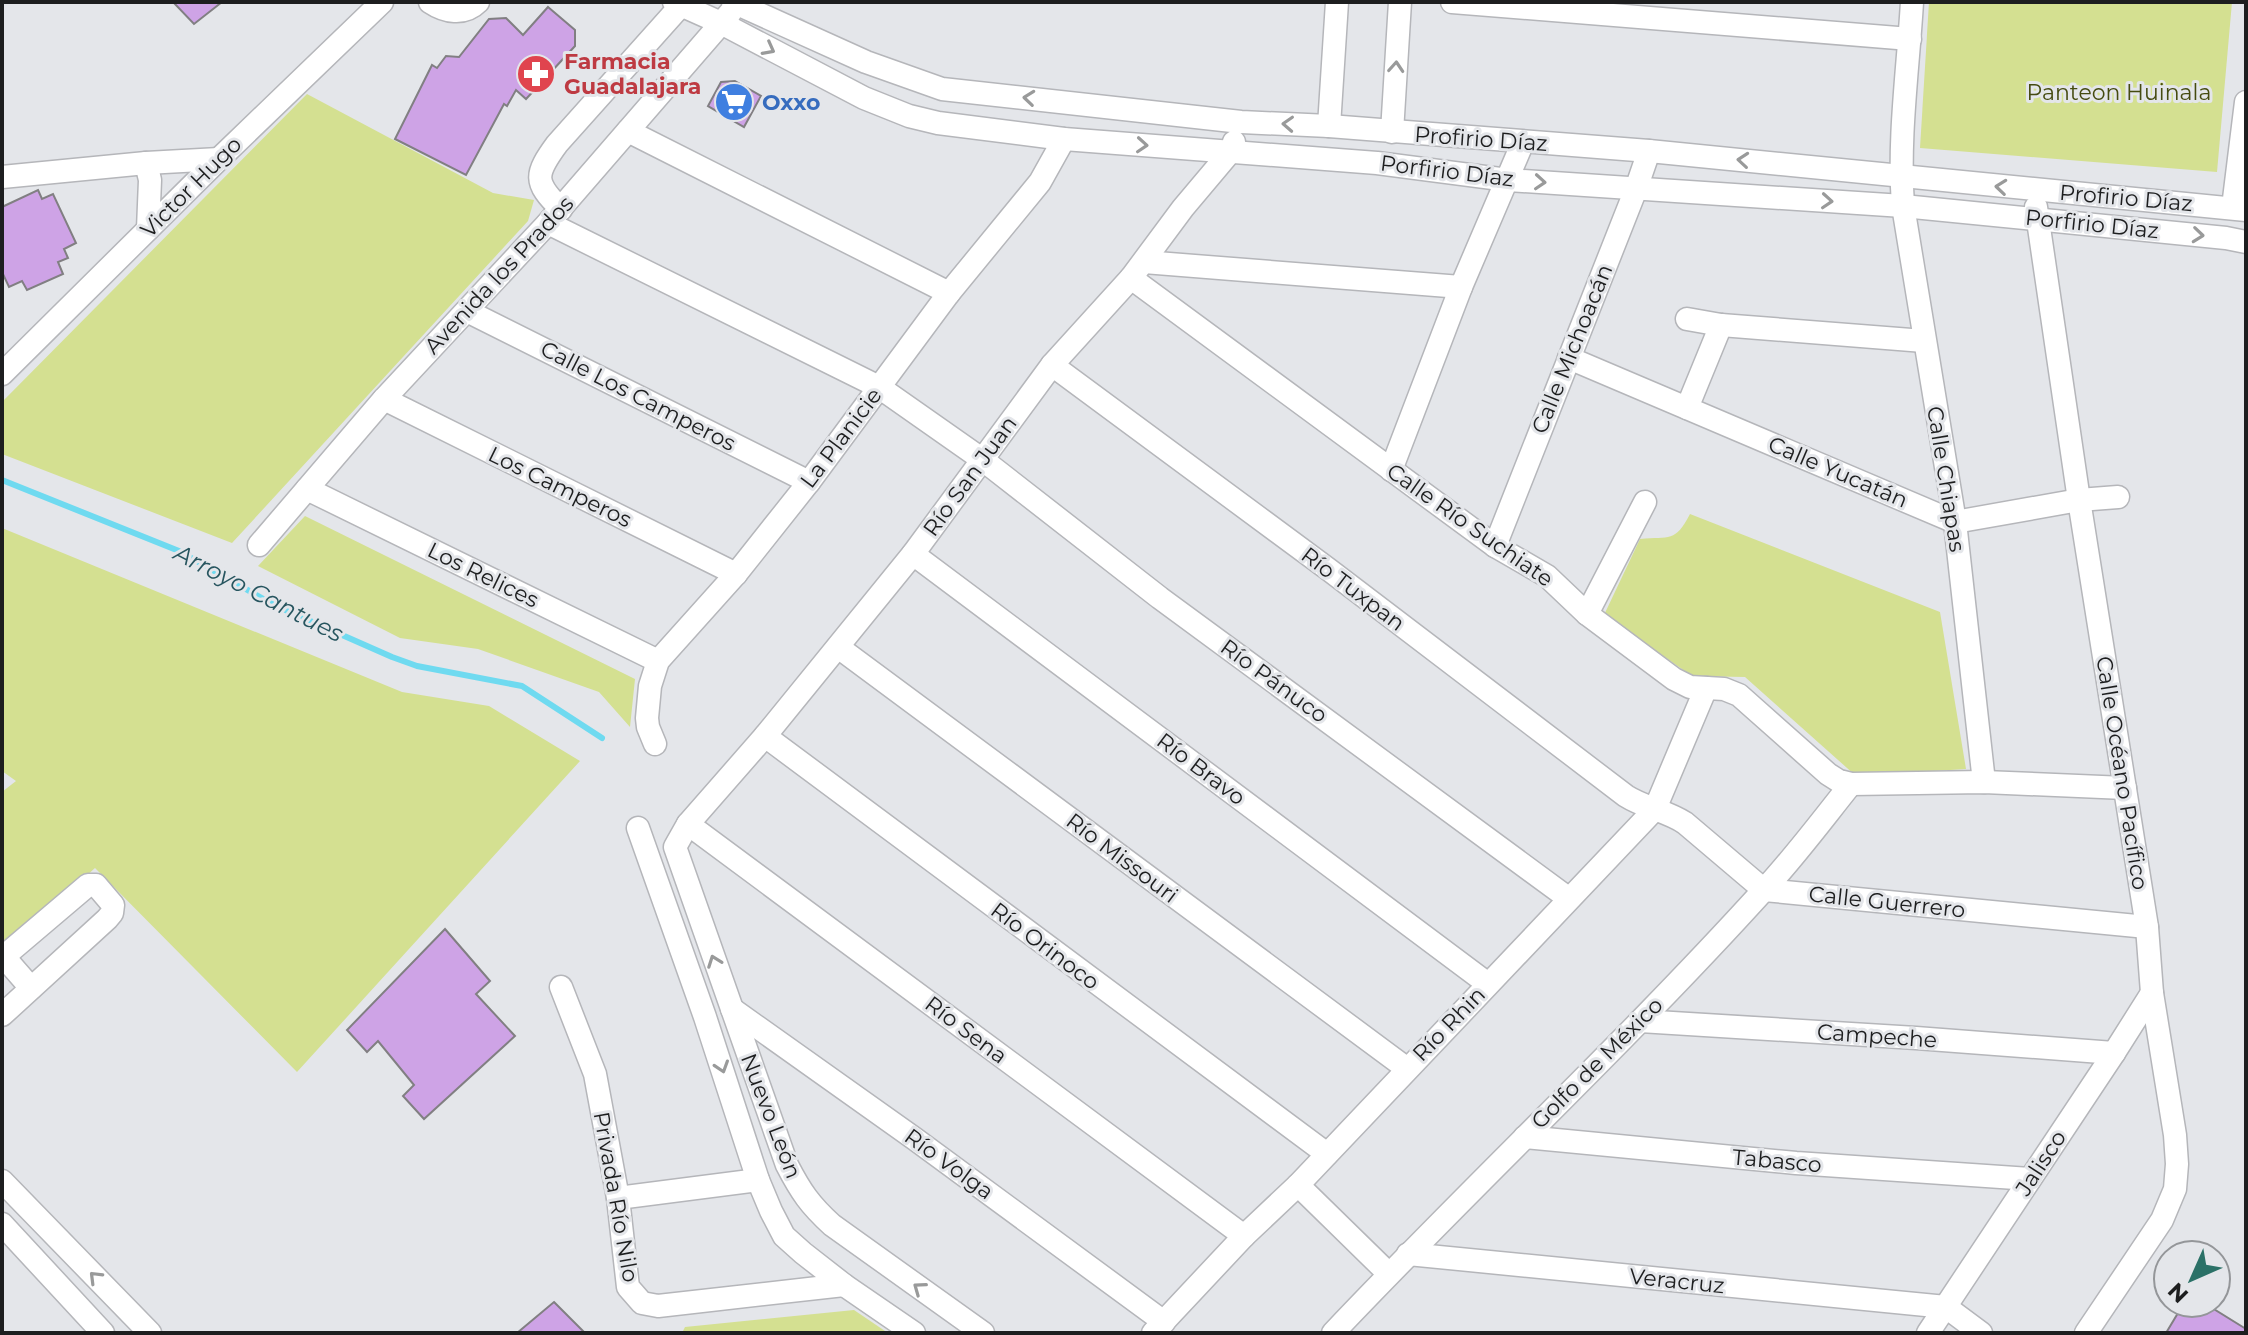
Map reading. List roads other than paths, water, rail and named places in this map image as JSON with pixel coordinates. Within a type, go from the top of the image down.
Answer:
[{"type":"street","name":"Victor Hugo","points":[[2,374],[382,2]]},
{"type":"street","points":[[430,2],[441,10],[455,11],[472,8],[478,2]]},
{"type":"street","points":[[1329,126],[1337,2]]},
{"type":"street","points":[[1392,132],[1400,2]]},
{"type":"street","points":[[1452,2],[1910,39]]},
{"type":"street","name":"Calle Chiapas","points":[[1912,2],[1903,122],[1903,206],[1955,522],[1984,782]]},
{"type":"street","points":[[554,216],[539,178],[544,162],[680,3]]},
{"type":"street","name":"Porfirio Díaz","points":[[680,3],[864,98],[909,116],[938,123],[1064,139],[1377,163],[1508,180],[1903,206],[2246,242]]},
{"type":"street","name":"Profirio Díaz","points":[[735,3],[866,62],[942,89],[1241,122],[1649,151],[2240,208]]},
{"type":"street","name":"Avenida los Prados","points":[[259,545],[384,399],[554,216],[735,3]]},
{"type":"street","points":[[2240,208],[2246,102]]},
{"type":"street","name":"Río San Juan","points":[[688,824],[838,647],[913,554],[1052,365],[1137,270],[1231,151],[1241,122]]},
{"type":"street","points":[[628,131],[949,293]]},
{"type":"street","name":"La Planicie","points":[[655,744],[647,718],[650,686],[658,661],[736,574],[809,482],[949,293],[1040,182],[1064,139]]},
{"type":"street","points":[[1391,470],[1461,287],[1523,142]]},
{"type":"street","name":"Calle Michoacán","points":[[1495,546],[1649,151]]},
{"type":"street","points":[[2,177],[219,159]]},
{"type":"street","points":[[146,163],[151,192],[148,229]]},
{"type":"street","name":"Calle Océano Pacífico","points":[[2034,190],[2079,500],[2147,927],[2152,993],[2177,1164],[2175,1189],[2162,1220],[2086,1333]]},
{"type":"street","name":"Río Pánuco","points":[[554,216],[879,387],[983,460],[1160,598],[1568,898]]},
{"type":"street","points":[[1137,270],[1461,287]]},
{"type":"street","name":"Calle Río Suchiate","points":[[1137,270],[1391,470],[1495,546],[1547,576],[1587,614],[1674,679],[1690,687],[1724,689],[1739,695],[1828,774],[1851,784]]},
{"type":"street","name":"Calle Los Camperos","points":[[467,311],[809,482]]},
{"type":"street","points":[[1687,319],[1721,325],[1924,341]]},
{"type":"street","points":[[1687,408],[1721,325]]},
{"type":"street","name":"Calle Yucatán","points":[[1569,358],[1955,522]]},
{"type":"street","name":"Río Tuxpan","points":[[1052,365],[1328,569],[1626,796],[1640,805],[1655,809]]},
{"type":"street","name":"Los Camperos","points":[[384,399],[736,574]]},
{"type":"street","name":"Los Relices","points":[[307,489],[658,661]]},
{"type":"street","points":[[1955,522],[2079,500],[2118,497]]},
{"type":"street","points":[[1587,614],[1645,502]]},
{"type":"street","name":"Río Bravo","points":[[913,554],[1488,984]]},
{"type":"street","name":"Río Missouri","points":[[838,647],[1406,1068]]},
{"type":"street","name":"Río Rhin","points":[[1158,1328],[1655,809],[1706,688]]},
{"type":"street","name":"Río Orinoco","points":[[765,736],[1327,1154]]},
{"type":"street","points":[[1851,784],[1984,782],[2125,788]]},
{"type":"street","name":"Golfo de México","points":[[1333,1333],[1640,1021],[1764,890],[1851,784]]},
{"type":"street","points":[[1655,809],[1685,823],[1764,890]]},
{"type":"street","points":[[649,862],[675,847],[688,824]]},
{"type":"street","name":"Río Sena","points":[[688,824],[1244,1236]]},
{"type":"street","name":"Nuevo León","points":[[638,828],[705,1017],[758,1180],[784,1236],[844,1285],[914,1333]]},
{"type":"street","name":"Nuevo León","points":[[675,847],[787,1165],[799,1189],[811,1206],[832,1225],[983,1333]]},
{"type":"street","points":[[2,1015],[112,913],[113,905],[96,885],[81,889],[3,957],[31,988]]},
{"type":"street","name":"Calle Guerrero","points":[[1764,890],[2147,927]]},
{"type":"street","name":"Privada Río Nilo","points":[[561,987],[595,1074],[618,1198],[628,1287],[642,1303],[658,1306],[844,1285]]},
{"type":"street","name":"Jalisco","points":[[1928,1333],[2152,993]]},
{"type":"street","name":"Río Volga","points":[[732,1009],[915,1139],[1158,1328]]},
{"type":"street","name":"Campeche","points":[[1640,1021],[2114,1053]]},
{"type":"street","name":"Tabasco","points":[[1525,1137],[1796,1163],[2030,1179]]},
{"type":"street","points":[[618,1198],[758,1180]]},
{"type":"street","points":[[2,1181],[150,1333]]},
{"type":"street","points":[[1298,1185],[1389,1274]]},
{"type":"street","points":[[2,1224],[103,1333]]},
{"type":"street","name":"Veracruz","points":[[1408,1254],[1946,1307]]},
{"type":"street","points":[[1946,1307],[1981,1333]]},
{"type":"waterway","name":"Arroyo Cantues","points":[[2,480],[179,551],[274,605],[392,657],[417,666],[522,686],[602,738]]},
{"type":"place","name":"Farmacia Guadalajara","points":[[536,74]]},
{"type":"place","name":"Oxxo","points":[[734,102]]},
{"type":"park label","name":"Panteon Huinala","points":[[2119,92]]}]
